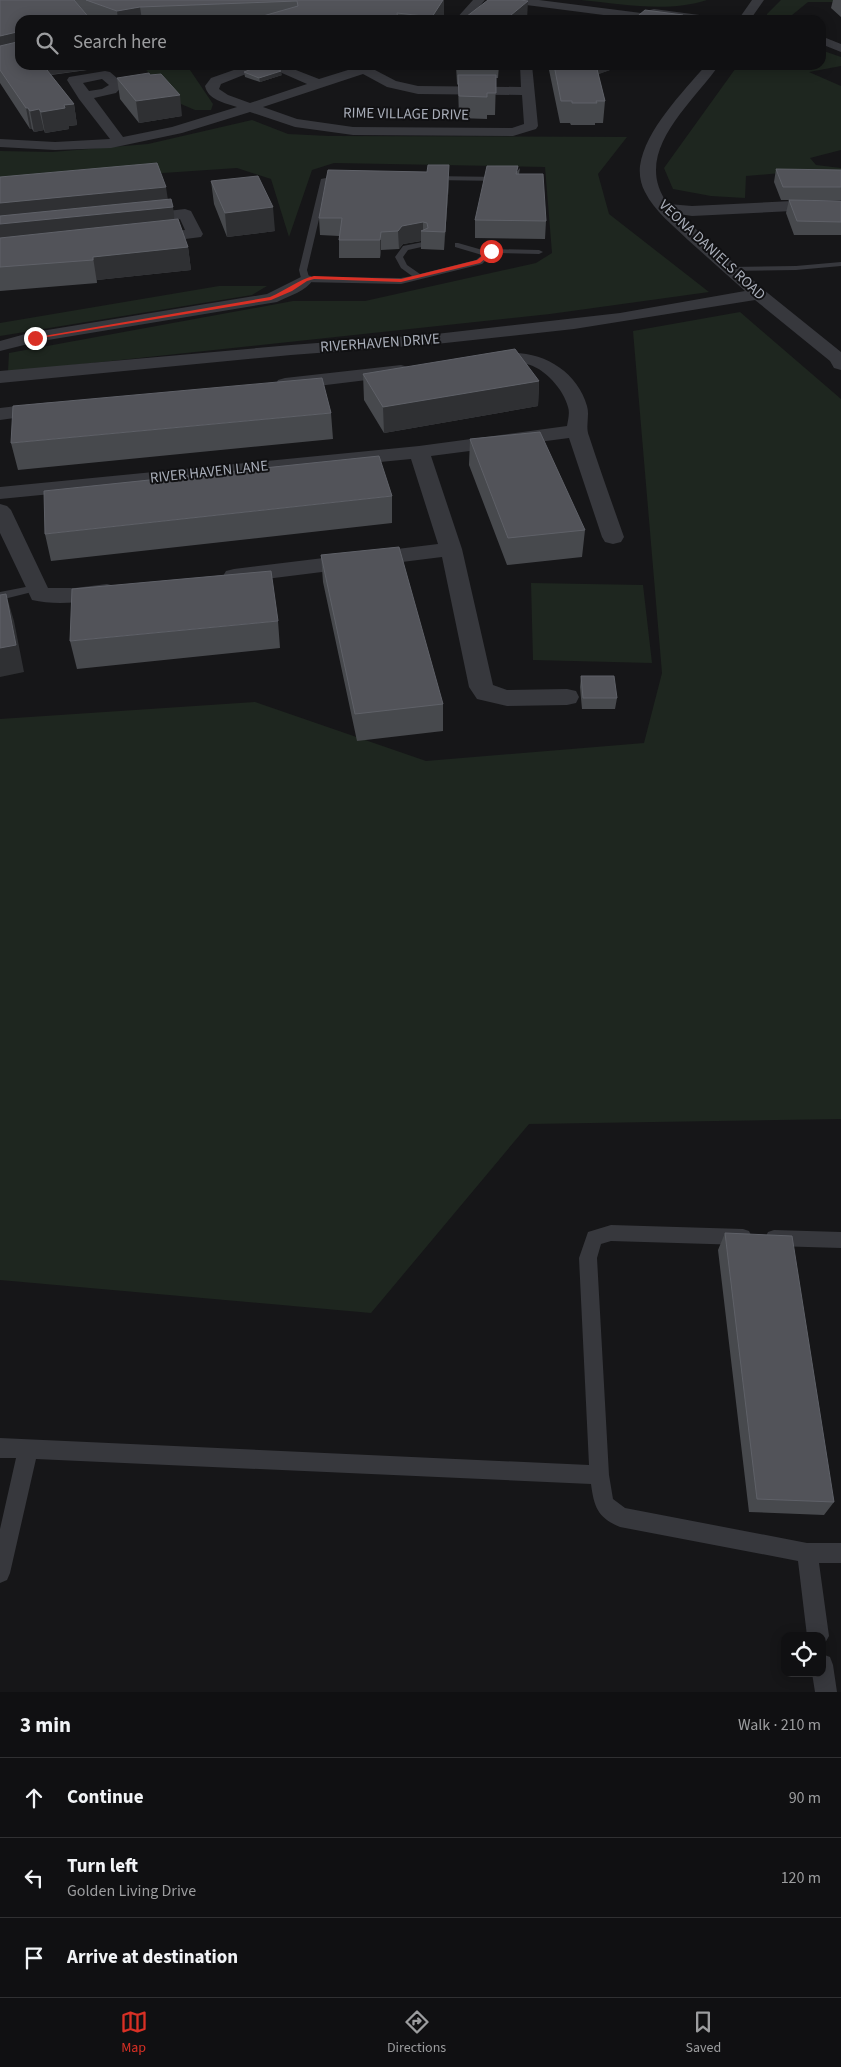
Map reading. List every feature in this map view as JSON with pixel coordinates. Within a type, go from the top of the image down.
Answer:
[{"type":"street","points":[[466,15],[479,0]]},
{"type":"street","points":[[511,0],[631,15]]},
{"type":"street","points":[[547,0],[667,15]]},
{"type":"street","points":[[748,15],[758,0]]},
{"type":"street","points":[[826,43],[841,48]]},
{"type":"street","name":"RIME VILLAGE DRIVE","points":[[245,70],[223,77],[212,86],[213,91],[223,98],[248,108],[294,123],[353,131],[513,132],[531,126],[526,70]]},
{"type":"street","points":[[284,70],[319,84]]},
{"type":"street","name":"RIME VILLAGE DRIVE","points":[[0,143],[40,147],[147,137],[248,108],[362,70]]},
{"type":"street","name":"RIME VILLAGE DRIVE","points":[[375,70],[392,84],[418,90],[528,91]]},
{"type":"street","name":"VEONA DANIELS ROAD","points":[[709,70],[678,109],[652,150],[647,166],[648,181],[654,196],[663,208],[730,269],[836,357],[841,364]]},
{"type":"street","points":[[84,96],[119,141]]},
{"type":"street","points":[[663,208],[692,211],[792,206],[841,207]]},
{"type":"street","points":[[126,220],[185,214],[195,234],[127,241]]},
{"type":"street","points":[[0,346],[35,338],[271,298],[290,290],[305,280]]},
{"type":"street","name":"RIVERHAVEN DRIVE","points":[[0,377],[291,350],[436,339],[620,318],[758,294]]},
{"type":"street","points":[[468,363],[512,358],[537,360],[555,372],[571,392],[578,407],[577,431],[613,537]]},
{"type":"street","points":[[272,385],[422,369]]},
{"type":"street","points":[[0,414],[68,407]]},
{"type":"street","name":"RIVER HAVEN LANE","points":[[0,493],[419,452],[577,431]]},
{"type":"street","points":[[419,452],[451,549],[481,687],[486,693],[507,698],[567,697]]},
{"type":"street","points":[[0,510],[40,594],[75,595],[124,589]]},
{"type":"street","points":[[214,578],[451,549]]},
{"type":"lane","points":[[355,176],[325,179],[302,270],[305,280],[314,278],[401,281],[479,262],[491,251],[538,252]]},
{"type":"lane","points":[[423,178],[511,180]]},
{"type":"lane","points":[[418,276],[404,266],[398,256],[406,247],[423,244]]},
{"type":"lane","points":[[458,245],[488,254]]},
{"type":"lane","points":[[730,269],[796,268],[841,264]]},
{"type":"lane","points":[[0,596],[36,588]]},
{"type":"lane","points":[[841,1240],[611,1233],[594,1238],[588,1258],[599,1475],[604,1504],[620,1518],[807,1553],[841,1553]]},
{"type":"lane","points":[[0,1448],[599,1475]]},
{"type":"lane","points":[[0,1573],[28,1450]]},
{"type":"lane","points":[[807,1553],[817,1632]]},
{"type":"lane","points":[[824,1677],[826,1692]]},
{"type":"shaded area","points":[[581,0],[707,0],[692,4],[660,7]]},
{"type":"shaded area","points":[[781,0],[841,0],[841,2],[808,2],[792,15],[767,14]]},
{"type":"shaded area","points":[[826,52],[841,57],[841,66],[826,69]]},
{"type":"shaded area","points":[[146,70],[190,70],[213,104],[211,110],[195,110],[181,104]]},
{"type":"shaded area","points":[[734,70],[820,70],[809,72],[841,86],[841,150],[810,158],[816,165],[841,168],[841,175],[781,173],[746,176],[745,198],[711,196],[673,189],[664,168]]},
{"type":"shaded area","points":[[252,120],[288,134],[329,136],[627,137],[598,174],[609,214],[709,292],[550,314],[8,372],[9,353],[293,301],[365,301],[536,263],[552,253],[545,167],[334,163],[312,170],[289,237],[271,179],[237,168],[0,184],[0,151],[52,152],[148,144]]},
{"type":"shaded area","points":[[219,286],[267,286],[252,295],[0,336],[0,323]]},
{"type":"shaded area","points":[[740,312],[841,399],[841,1119],[529,1124],[371,1313],[0,1280],[0,719],[255,702],[426,761],[644,743],[662,673],[633,331]]},
{"type":"shaded area","points":[[531,583],[643,585],[652,663],[533,660]]},
{"type":"building","points":[[0,0],[74,0],[87,15],[15,15],[15,32],[0,36]]},
{"type":"building","points":[[86,0],[443,0],[433,15],[397,13],[397,15],[266,15],[298,6],[297,1],[140,7],[117,11]]},
{"type":"building","points":[[488,0],[528,1],[511,15],[468,15]]},
{"type":"building","points":[[645,10],[683,15],[639,15]]},
{"type":"building","points":[[15,42],[15,70],[47,70],[74,104],[64,105],[65,108],[41,112],[39,109],[30,111],[26,108],[0,70],[0,46]]},
{"type":"building","points":[[249,70],[281,71],[259,78],[244,72]]},
{"type":"building","points":[[555,70],[597,70],[605,101],[596,101],[597,103],[572,103],[572,101],[561,101]]},
{"type":"building","points":[[149,73],[150,75],[161,74],[180,95],[136,101],[117,78]]},
{"type":"building","points":[[458,75],[496,75],[496,93],[487,93],[487,97],[459,96]]},
{"type":"building","points":[[157,163],[166,187],[0,203],[0,177]]},
{"type":"building","points":[[428,165],[449,165],[445,232],[421,231],[428,228],[427,223],[423,222],[402,226],[398,231],[381,232],[380,240],[339,240],[342,218],[319,218],[328,170],[427,172]]},
{"type":"building","points":[[487,166],[518,166],[516,174],[543,174],[546,221],[475,220]]},
{"type":"building","points":[[776,169],[841,170],[841,187],[783,187]]},
{"type":"building","points":[[258,176],[273,207],[225,213],[211,181]]},
{"type":"building","points":[[171,199],[173,207],[0,224],[0,216]]},
{"type":"building","points":[[789,200],[841,201],[841,222],[797,221]]},
{"type":"building","points":[[178,219],[188,247],[93,257],[93,260],[0,267],[0,238]]},
{"type":"building","points":[[515,349],[539,381],[383,407],[363,374]]},
{"type":"building","points":[[322,378],[331,413],[11,443],[13,406]]},
{"type":"building","points":[[540,432],[585,530],[508,538],[470,439]]},
{"type":"building","points":[[379,456],[392,496],[45,534],[44,491]]},
{"type":"building","points":[[399,547],[443,704],[355,714],[321,555]]},
{"type":"building","points":[[271,571],[278,621],[70,641],[72,589]]},
{"type":"building","points":[[6,594],[16,645],[0,648],[0,595]]},
{"type":"building","points":[[581,676],[614,676],[617,698],[583,698]]},
{"type":"building","points":[[725,1233],[792,1236],[834,1502],[757,1499]]},
{"type":"route","points":[[35,338],[271,298],[290,290],[305,280],[314,278],[401,281],[479,262],[491,251]]}]
